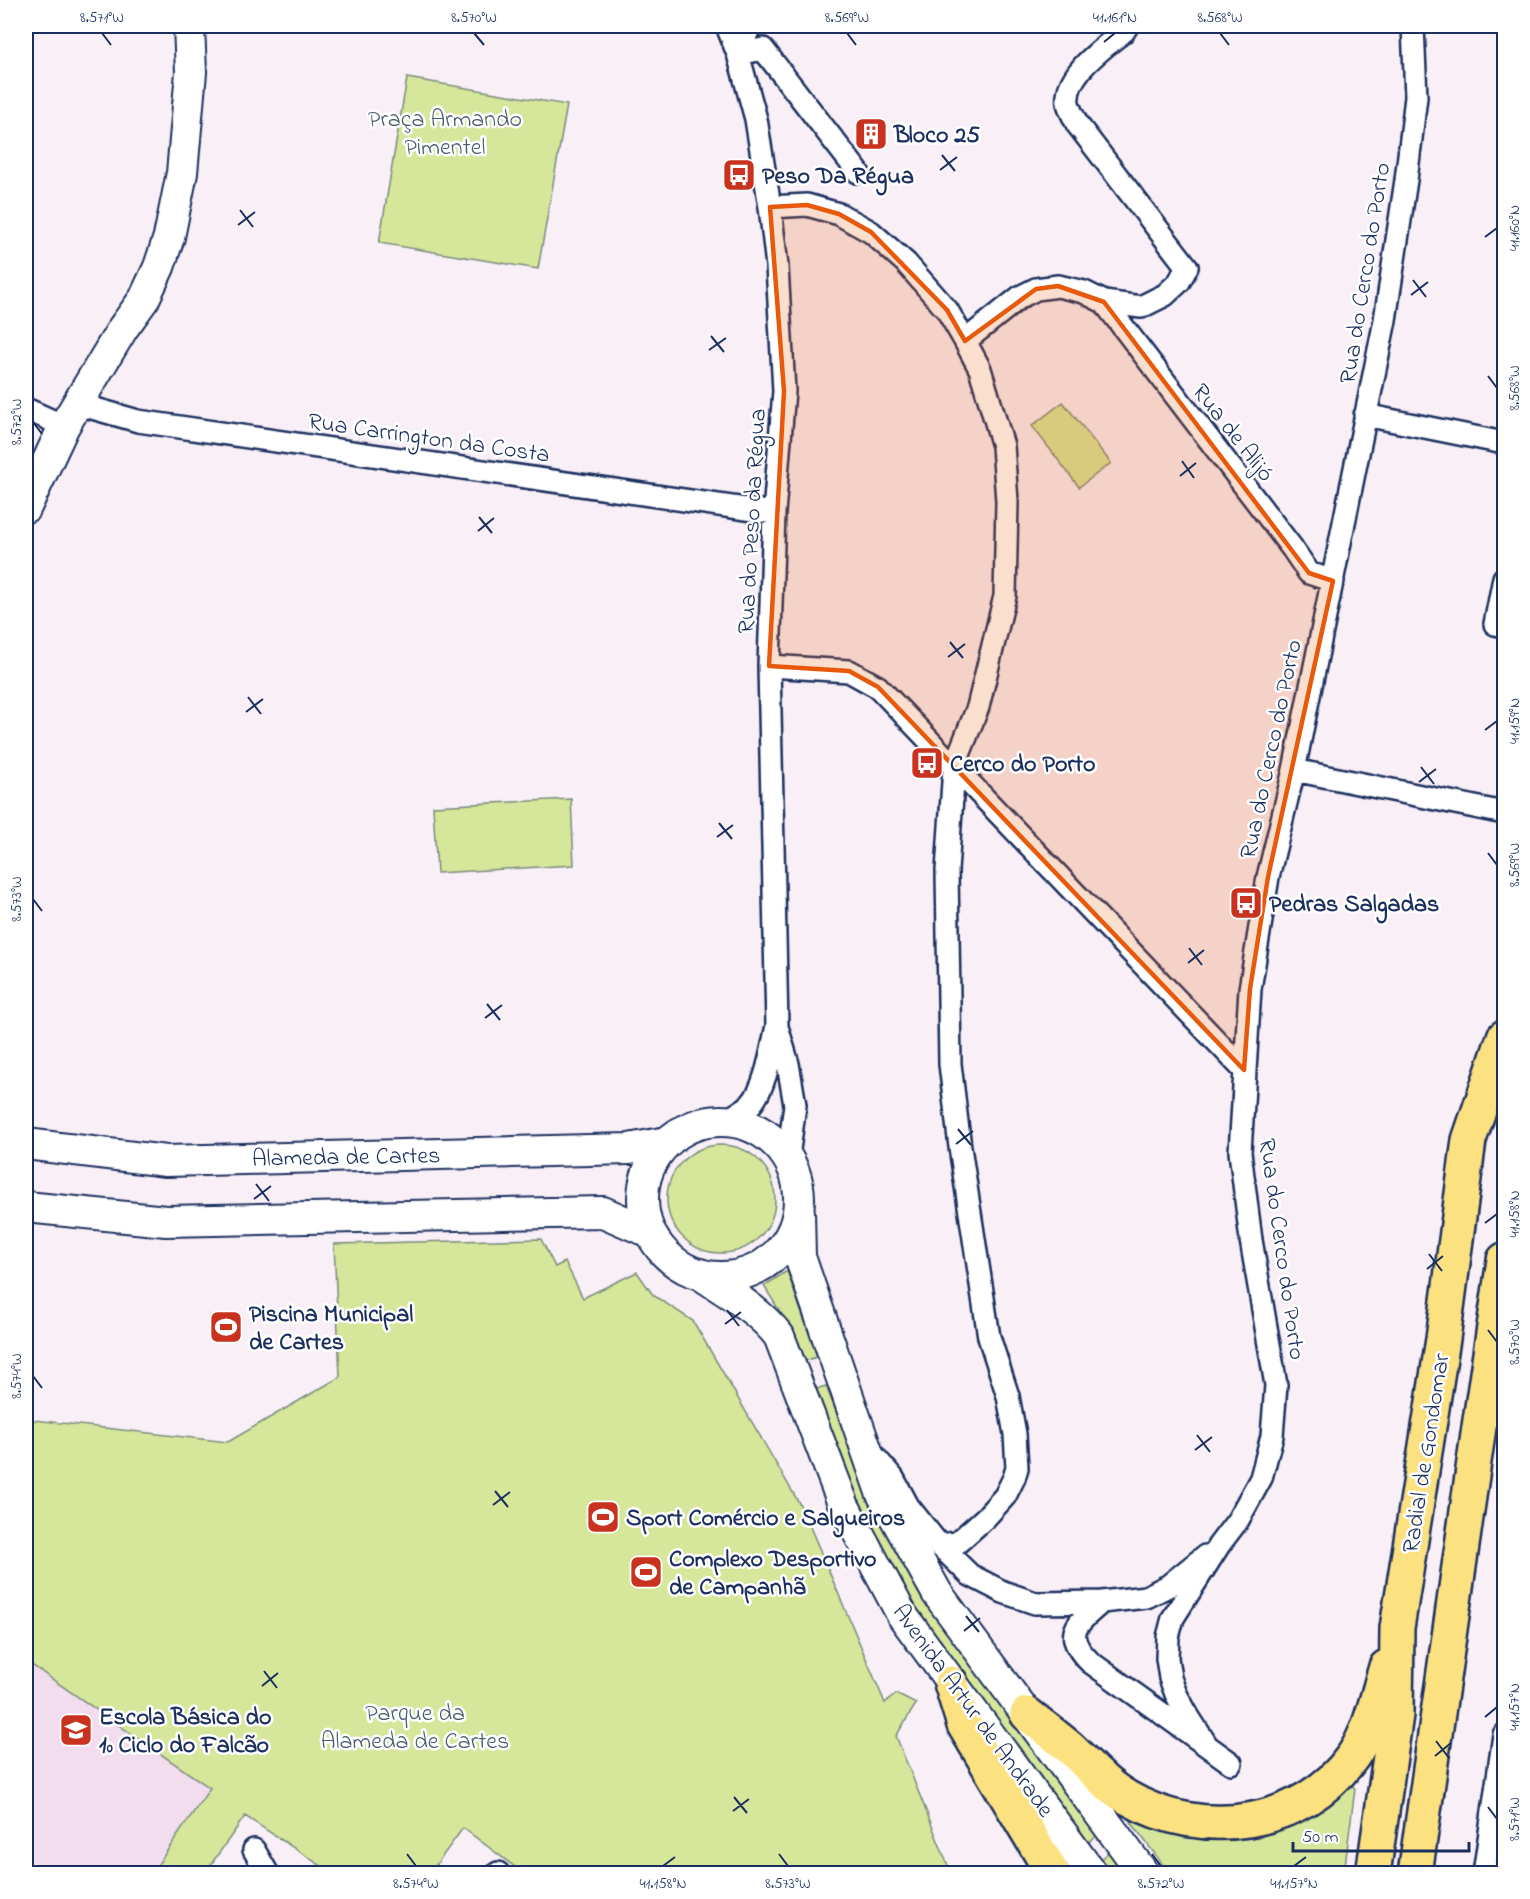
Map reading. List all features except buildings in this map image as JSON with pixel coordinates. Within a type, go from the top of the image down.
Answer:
[{"type":"highway","name":"Radial de Gondomar","points":[[1373,1874],[1396,1715],[1397,1628],[1443,1338],[1469,1140],[1504,1037]]},
{"type":"highway","name":"Radial de Gondomar","points":[[1415,1874],[1504,1260]]},
{"type":"highway","points":[[1027,1714],[1070,1748],[1100,1779],[1129,1799],[1188,1821],[1227,1823],[1256,1820],[1285,1811],[1321,1788],[1338,1775],[1353,1756],[1364,1737],[1397,1628]]},
{"type":"highway","points":[[951,1683],[964,1725],[1053,1874]]},
{"type":"main road","points":[[26,507],[71,415],[123,328],[144,299],[159,267],[169,237],[182,173],[191,72],[189,26]]},
{"type":"main road","points":[[727,1120],[751,1126],[772,1138],[788,1157],[800,1196],[799,1212],[790,1237],[773,1257],[751,1271],[726,1277],[700,1274],[680,1265],[663,1251],[651,1233],[644,1210],[644,1185],[652,1162],[667,1142],[685,1130],[705,1122],[727,1120]]},
{"type":"main road","name":"Alameda de Cartes","points":[[26,1144],[166,1161],[629,1149],[667,1142]]},
{"type":"main road","points":[[26,1207],[166,1221],[603,1212],[651,1233]]},
{"type":"main road","name":"Avenida Artur de Andrade","points":[[799,1212],[800,1257],[881,1492],[937,1593],[1144,1874]]},
{"type":"main road","name":"Avenida Artur de Andrade","points":[[700,1274],[757,1312],[779,1336],[844,1506],[902,1615],[1092,1874]]},
{"type":"street","name":"Rua do Peso da Régua","points":[[726,26],[738,54],[756,119],[770,207],[777,266],[784,391],[774,513],[769,666],[777,1026],[761,1086],[751,1104],[727,1120]]},
{"type":"street","points":[[738,54],[750,26]]},
{"type":"street","points":[[965,341],[1020,297],[1036,289],[1058,286],[1084,292],[1104,302],[1141,307],[1154,303],[1165,295],[1179,282],[1187,267],[1077,124],[1068,100],[1076,73],[1127,26]]},
{"type":"street","name":"Rua do Cerco do Porto","points":[[1206,1744],[1176,1694],[1170,1678],[1167,1658],[1168,1637],[1173,1618],[1219,1545],[1238,1520],[1261,1478],[1272,1436],[1276,1385],[1251,1240],[1240,1152],[1250,989],[1268,877],[1294,770],[1385,320],[1416,97],[1413,26]]},
{"type":"street","points":[[738,54],[763,49],[858,172]]},
{"type":"street","points":[[770,207],[807,205],[839,214],[871,231],[906,263],[947,310],[980,369],[1002,446],[1007,517],[1005,596],[978,707],[954,767],[947,871],[950,1064],[960,1147],[989,1337],[1008,1396],[1015,1434],[1017,1468],[1005,1496],[985,1518],[957,1543],[939,1545]]},
{"type":"street","name":"Rua de Alijó","points":[[1104,302],[1309,573],[1332,581]]},
{"type":"street","name":"Rua Carrington da Costa","points":[[26,409],[138,421],[774,513]]},
{"type":"street","points":[[1365,415],[1504,443]]},
{"type":"street","points":[[1504,578],[1495,624],[1504,626]]},
{"type":"street","points":[[769,666],[849,671],[878,687],[1244,1070]]},
{"type":"street","points":[[1294,770],[1504,813]]},
{"type":"street","name":"Rua do Peso da Régua","points":[[777,1026],[788,1064],[795,1105],[788,1157]]},
{"type":"street","points":[[863,1443],[892,1478],[908,1506],[939,1545],[970,1575],[1003,1592],[1035,1603],[1102,1602]]},
{"type":"street","name":"Rua do Cerco do Porto","points":[[1102,1602],[1146,1597],[1156,1593],[1175,1581],[1219,1545]]},
{"type":"street","points":[[1102,1602],[1085,1617],[1074,1632],[1074,1640],[1082,1654],[1231,1763]]},
{"type":"street","points":[[1484,1874],[1504,1735]]},
{"type":"street","points":[[254,1850],[268,1874]]},
{"type":"highlighted area","points":[[807,205],[839,214],[871,232],[947,310],[965,341],[1036,289],[1058,286],[1104,302],[1309,573],[1333,581],[1268,877],[1250,989],[1244,1070],[878,687],[849,671],[769,666],[784,391],[770,207]]},
{"type":"shaded area","name":"Escola Básica do 1º Ciclo do Falcão","points":[[30,1664],[210,1788],[152,1873],[26,1874],[26,1671]]},
{"type":"green space","name":"Praça Armando Pimentel","points":[[407,78],[567,105],[538,269],[379,243]]},
{"type":"green space","points":[[1063,402],[1111,463],[1079,487],[1032,426]]},
{"type":"green space","points":[[571,799],[574,865],[437,873],[433,806]]},
{"type":"green space","points":[[721,1145],[742,1149],[759,1161],[771,1178],[775,1199],[771,1220],[759,1237],[742,1249],[721,1253],[700,1249],[683,1237],[671,1220],[667,1199],[671,1178],[683,1161],[700,1149]]},
{"type":"green space","name":"Parque da Alameda de Cartes","points":[[541,1239],[555,1267],[565,1262],[583,1298],[637,1272],[653,1295],[693,1321],[802,1508],[885,1703],[896,1694],[916,1704],[896,1736],[951,1873],[523,1873],[463,1828],[430,1873],[332,1873],[245,1816],[205,1873],[152,1873],[210,1788],[26,1661],[26,1419],[228,1442],[340,1377],[334,1244]]},
{"type":"green space","points":[[787,1271],[817,1357],[804,1361],[784,1318],[764,1286]]},
{"type":"green space","points":[[826,1386],[864,1484],[1098,1834],[1088,1843],[925,1624],[891,1568],[848,1483],[813,1390]]},
{"type":"green space","points":[[1348,1786],[1353,1786],[1355,1789],[1344,1873],[1169,1873],[1131,1822],[1134,1818],[1155,1828],[1202,1838],[1226,1840],[1248,1838],[1269,1834],[1290,1826],[1309,1816]]},
{"type":"green space","points":[[1111,1850],[1129,1873],[1108,1873],[1098,1861]]},
{"type":"place","name":"Bloco 25","points":[[871,134]]},
{"type":"place","name":"Peso Da Régua","points":[[739,175]]},
{"type":"place","name":"Cerco do Porto","points":[[927,763]]},
{"type":"place","name":"Pedras Salgadas","points":[[1246,903]]},
{"type":"place","name":"Piscina Municipal de Cartes","points":[[226,1327]]},
{"type":"place","name":"Sport Comércio e Salgueiros","points":[[603,1517]]},
{"type":"place","name":"Complexo Desportivo de Campanhã","points":[[646,1572]]},
{"type":"place","name":"Escola Básica do 1º Ciclo do Falcão","points":[[76,1730]]}]
